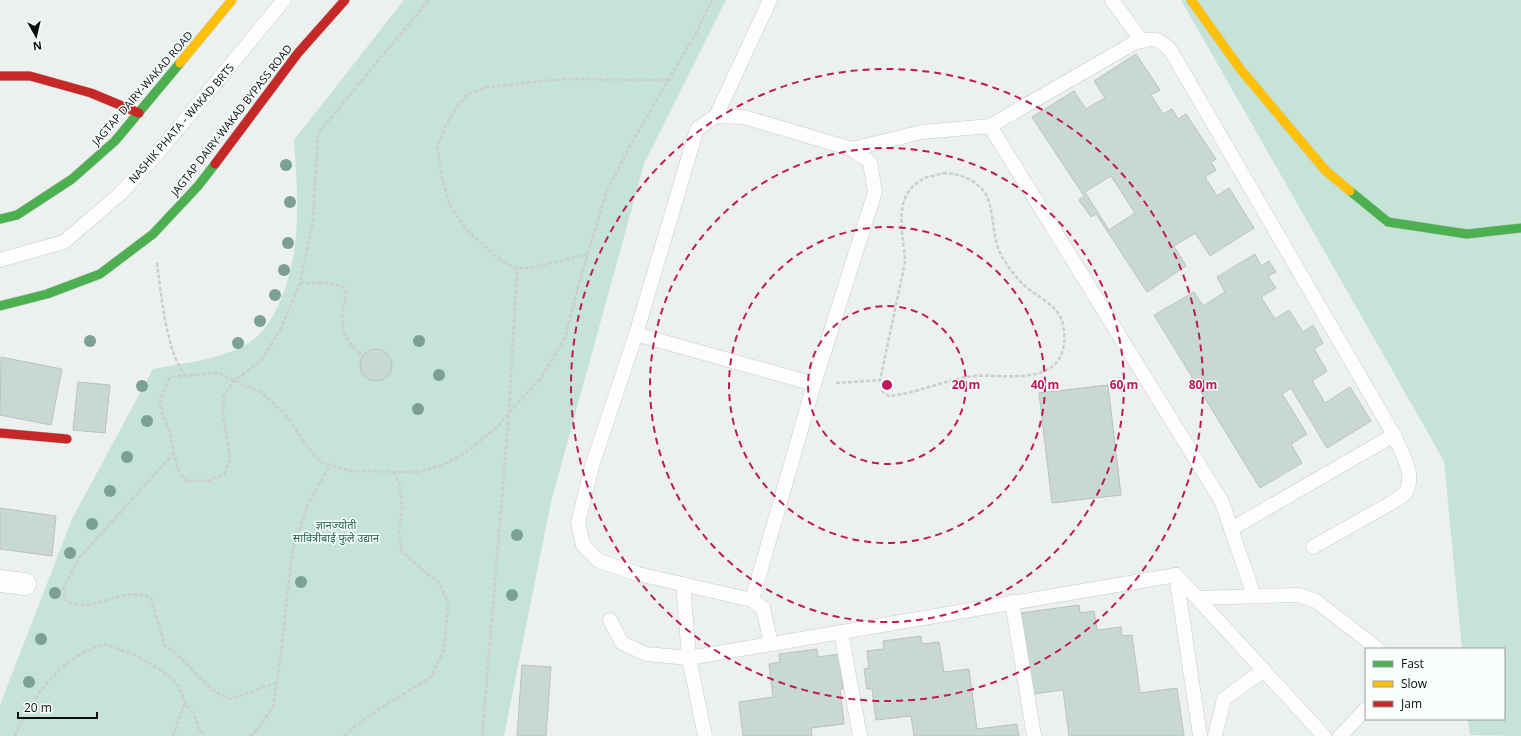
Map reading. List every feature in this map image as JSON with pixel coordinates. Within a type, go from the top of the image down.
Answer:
[{"type":"main road","name":"JAGTAP DAIRY-WAKAD ROAD","points":[[0,219],[17,215],[72,179],[115,141],[232,0]]},
{"type":"main road","name":"JAGTAP DAIRY-WAKAD BYPASS ROAD","points":[[0,306],[47,294],[100,274],[153,234],[198,186],[298,53],[345,0]]},
{"type":"main road","points":[[1191,0],[1241,70],[1326,171],[1388,222],[1467,234],[1521,228]]},
{"type":"main road","points":[[0,76],[30,76],[91,93],[139,113]]},
{"type":"main road","points":[[0,433],[67,439]]},
{"type":"street","points":[[0,581],[25,584]]},
{"type":"lane","name":"NASHIK PHATA - WAKAD BRTS","points":[[0,260],[64,242],[121,193],[156,155],[284,0]]},
{"type":"lane","points":[[770,0],[716,116],[697,129],[636,334],[592,466],[578,522],[583,545],[599,561],[638,574],[752,600],[763,608],[771,644]]},
{"type":"lane","points":[[1112,0],[1142,41]]},
{"type":"lane","points":[[852,149],[922,132],[990,126],[1134,43],[1149,38],[1162,41],[1171,51],[1394,435],[1408,468],[1410,480],[1405,493],[1393,502],[1313,547]]},
{"type":"lane","points":[[716,116],[744,117],[852,149],[870,162],[874,192],[814,384],[752,600]]},
{"type":"lane","points":[[990,126],[1222,502],[1254,596]]},
{"type":"lane","points":[[636,334],[814,384]]},
{"type":"lane","points":[[1231,529],[1394,435]]},
{"type":"lane","points":[[1176,574],[1324,736]]},
{"type":"lane","points":[[610,620],[622,643],[646,654],[689,658],[1176,574]]},
{"type":"lane","points":[[1176,574],[1200,736]]},
{"type":"lane","points":[[683,584],[689,658],[706,736]]},
{"type":"lane","points":[[1197,598],[1298,595],[1316,601],[1377,648]]},
{"type":"lane","points":[[1012,602],[1034,736]]},
{"type":"lane","points":[[841,632],[860,736]]},
{"type":"lane","points":[[1215,736],[1224,699],[1264,670]]},
{"type":"lane","points":[[1340,736],[1365,709]]},
{"type":"path","points":[[429,0],[318,133],[313,220],[300,283],[280,330],[261,361],[234,381],[224,395],[223,414],[230,458],[224,474],[208,481],[186,481],[177,468],[162,413],[160,400],[170,377],[218,373],[234,381],[262,393],[285,414],[307,446],[321,462],[350,471],[394,473],[418,472],[443,465],[469,450],[499,425],[509,412],[541,378],[565,338],[587,254],[606,193],[631,144],[711,1]]},
{"type":"path","points":[[587,254],[534,267],[516,269],[498,258],[467,230],[451,208],[442,179],[437,146],[450,117],[467,94],[488,87],[562,79],[668,80]]},
{"type":"path","points":[[944,173],[958,174],[970,180],[983,190],[988,202],[993,230],[1000,253],[1008,266],[1023,284],[1056,310],[1061,320],[1065,338],[1062,351],[1057,362],[1047,369],[1030,375],[975,376],[889,396],[883,392],[880,380],[905,263],[905,244],[900,217],[904,201],[911,190],[925,178],[944,173]]},
{"type":"path","points":[[153,234],[163,308],[174,354],[185,375]]},
{"type":"path","points":[[482,736],[509,412],[516,269]]},
{"type":"path","points":[[300,283],[328,284],[343,287],[347,295],[342,308],[342,328],[347,337],[363,356]]},
{"type":"path","points":[[814,384],[880,380]]},
{"type":"path","points":[[174,453],[80,557],[64,587],[64,599],[74,605],[83,606],[120,595],[141,593],[151,598],[165,646],[176,653],[188,667],[214,691],[230,699],[277,683]]},
{"type":"path","points":[[250,736],[259,728],[273,707],[292,553],[307,506],[330,465]]},
{"type":"path","points":[[344,736],[355,726],[382,707],[431,677],[444,649],[448,603],[439,583],[402,551],[399,535],[402,508],[400,486],[394,473]]},
{"type":"path","points":[[15,736],[22,721],[52,676],[77,656],[104,644],[135,655],[163,671],[178,685],[200,730],[206,736]]},
{"type":"path","points":[[173,736],[185,702]]},
{"type":"green space","name":"ज्ञानज्योती सावित्रीबाई फुले उद्यान","points":[[404,0],[726,0],[644,164],[551,502],[504,736],[0,736],[0,705],[72,519],[153,369],[225,354],[252,341],[268,324],[285,290],[295,248],[297,226],[297,183],[294,140]]},
{"type":"green space","points":[[1181,0],[1521,0],[1521,736],[1470,735],[1468,720],[1505,720],[1505,648],[1462,648],[1444,461]]},
{"type":"building","points":[[1136,54],[1160,90],[1151,95],[1163,114],[1172,109],[1178,119],[1186,114],[1216,159],[1211,162],[1216,170],[1205,177],[1217,196],[1229,188],[1254,228],[1210,256],[1195,233],[1174,246],[1186,266],[1147,292],[1096,214],[1091,217],[1079,200],[1084,196],[1032,117],[1074,91],[1086,109],[1105,98],[1094,81]],"holes":[[[1111,176],[1135,213],[1109,230],[1085,192]]]},
{"type":"building","points":[[1255,254],[1261,266],[1269,261],[1276,272],[1268,276],[1276,288],[1261,297],[1275,319],[1289,310],[1303,332],[1313,325],[1323,343],[1314,349],[1327,371],[1312,381],[1325,403],[1350,387],[1371,421],[1327,448],[1291,388],[1282,394],[1307,434],[1291,444],[1302,463],[1260,488],[1154,315],[1194,292],[1203,306],[1225,292],[1217,277]]},
{"type":"building","points":[[373,349],[379,349],[389,356],[392,365],[391,371],[385,378],[379,381],[373,381],[363,374],[360,368],[360,362],[367,352]]},
{"type":"building","points":[[1,357],[62,369],[51,425],[0,415]]},
{"type":"building","points":[[78,382],[110,385],[105,433],[73,430]]},
{"type":"building","points":[[1108,385],[1121,495],[1052,503],[1039,393]]},
{"type":"building","points":[[0,508],[56,516],[52,556],[0,549]]},
{"type":"building","points":[[1079,605],[1080,613],[1094,611],[1097,630],[1121,627],[1122,636],[1132,635],[1140,693],[1177,688],[1184,736],[1069,736],[1063,690],[1033,694],[1021,613]]},
{"type":"building","points":[[921,636],[922,644],[939,642],[944,672],[969,669],[977,729],[1017,724],[1019,736],[914,736],[911,716],[876,720],[872,689],[867,689],[864,669],[869,668],[867,651],[884,649],[883,641]]},
{"type":"building","points":[[817,649],[818,657],[839,654],[843,689],[840,689],[844,724],[811,728],[812,736],[743,736],[739,702],[773,697],[769,664],[780,662],[779,654]]},
{"type":"building","points":[[522,665],[551,667],[546,736],[517,736]]},
{"type":"traffic: fast","points":[[0,219],[17,215],[72,179],[115,141],[180,63]]},
{"type":"traffic: fast","points":[[0,306],[47,294],[100,274],[153,234],[198,186],[215,164]]},
{"type":"traffic: fast","points":[[1350,191],[1388,222],[1467,234],[1521,228]]},
{"type":"traffic: slow","points":[[180,63],[232,0]]},
{"type":"traffic: slow","points":[[1191,0],[1241,70],[1326,171],[1350,191]]},
{"type":"traffic: jam","points":[[215,164],[298,53],[345,0]]},
{"type":"traffic: jam","points":[[0,76],[30,76],[91,93],[139,113]]},
{"type":"traffic: jam","points":[[0,433],[67,439]]}]
